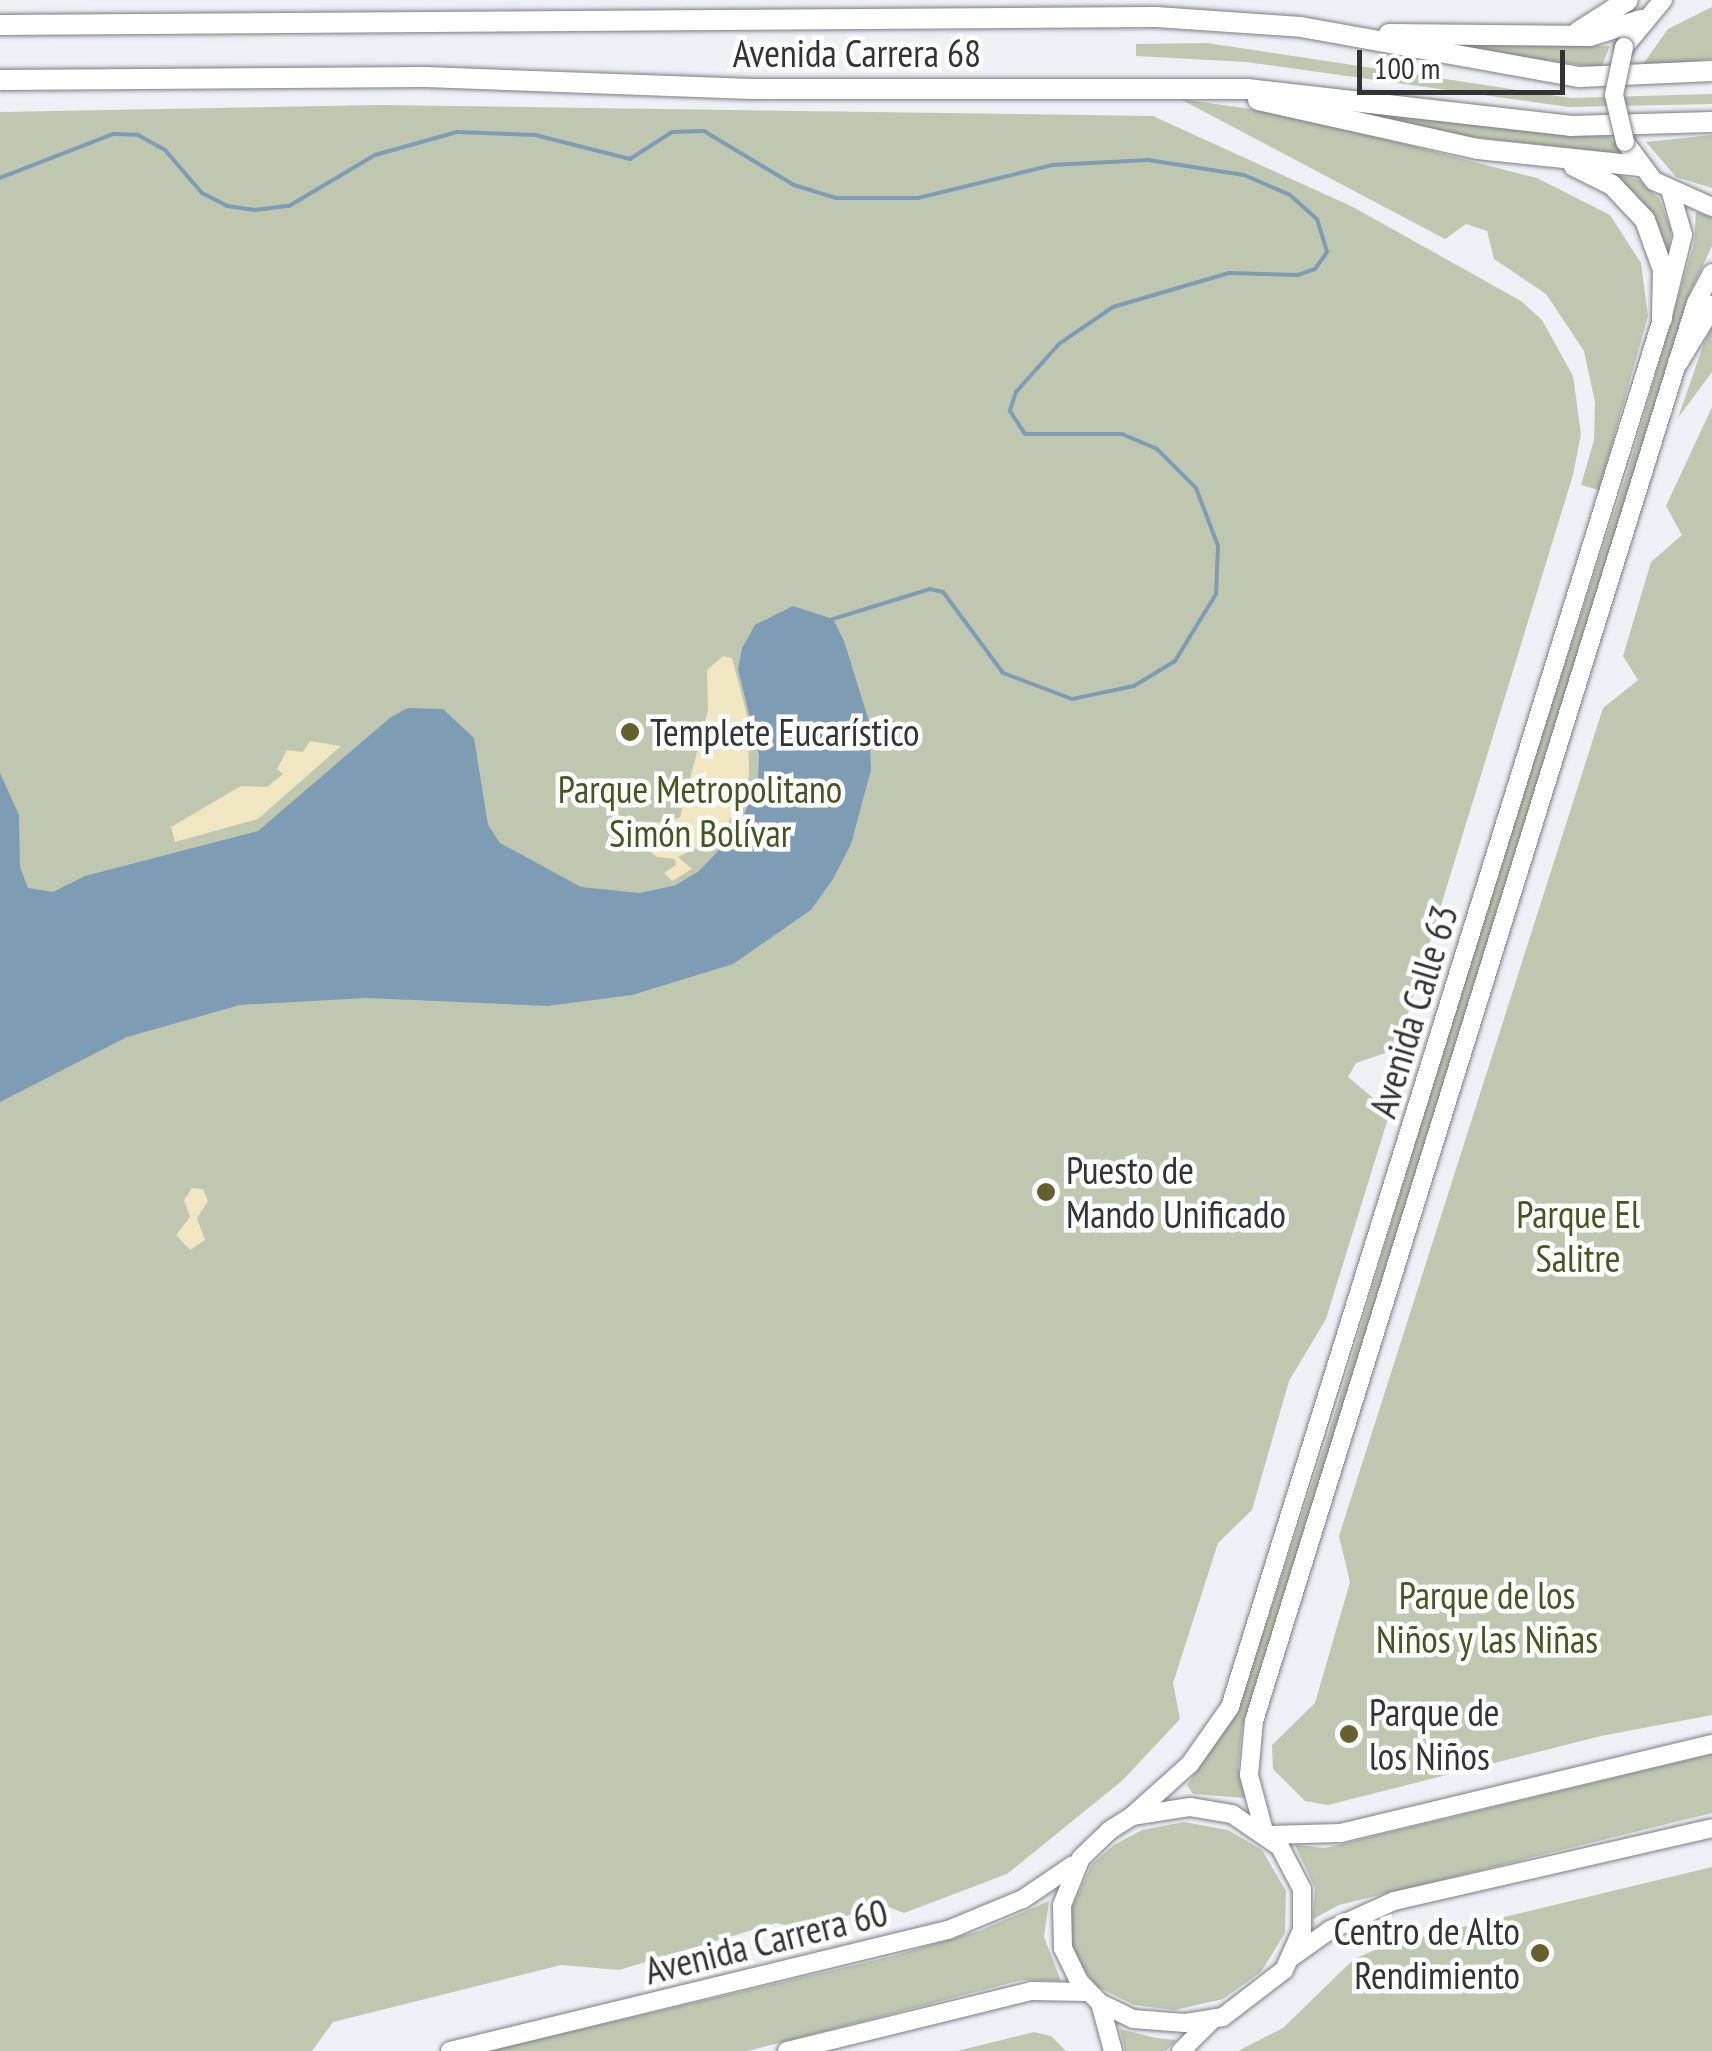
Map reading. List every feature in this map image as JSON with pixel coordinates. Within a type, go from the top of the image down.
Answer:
[{"type":"main road","points":[[1562,36],[1593,26],[1628,0]]},
{"type":"main road","points":[[1663,0],[1641,20],[1624,47],[1614,94],[1624,142],[1640,166],[1671,193],[1712,207]]},
{"type":"main road","name":"Avenida Carrera 68","points":[[0,25],[1156,17],[1347,35],[1580,77],[1712,71]]},
{"type":"main road","points":[[1347,35],[1562,36],[1608,33],[1641,20]]},
{"type":"main road","name":"Avenida Carrera 68","points":[[0,80],[424,77],[752,89],[1206,88],[1304,94],[1570,126],[1712,122]]},
{"type":"main road","points":[[1206,88],[1478,149],[1640,166]]},
{"type":"main road","points":[[1554,158],[1612,185],[1645,220],[1660,253],[1662,319]]},
{"type":"main road","name":"Avenida Calle 63","points":[[1132,1816],[1190,1764],[1230,1707],[1662,319],[1683,234],[1671,193]]},
{"type":"main road","name":"Avenida Calle 63","points":[[1266,1833],[1249,1775],[1254,1722],[1678,362],[1712,273]]},
{"type":"main road","points":[[1678,362],[1712,306]]},
{"type":"main road","points":[[1490,872],[1517,881]]},
{"type":"main road","points":[[1113,2051],[1094,1998],[1070,1966],[1060,1927],[1068,1883],[1081,1858],[1132,1816],[1209,1809],[1266,1833],[1342,1833],[1712,1744]]},
{"type":"main road","points":[[1181,2051],[1210,2021],[1259,1995],[1292,1958],[1330,1930],[1394,1901],[1712,1828]]},
{"type":"main road","points":[[1266,1833],[1302,1889],[1302,1930],[1292,1958]]},
{"type":"main road","name":"Avenida Carrera 60","points":[[450,2051],[948,1930],[1022,1899],[1081,1858]]},
{"type":"main road","points":[[787,2051],[1031,1991],[1094,1998],[1146,2020],[1210,2021]]},
{"type":"green space","points":[[1712,7],[1712,59],[1641,67],[1668,29]]},
{"type":"green space","points":[[1207,43],[1571,98],[1712,94],[1712,104],[1569,107],[1246,62],[1136,56],[1136,44]]},
{"type":"green space","points":[[1425,43],[1610,46],[1601,68]]},
{"type":"green space","points":[[1180,99],[1287,114],[1537,178],[1610,215],[1641,263],[1648,316],[1599,490],[1581,485],[1594,440],[1595,402],[1584,351],[1546,294],[1494,259],[1487,231],[1466,224],[1445,239]]},
{"type":"green space","name":"Parque Metropolitano Simón Bolívar","points":[[380,105],[1153,116],[1353,207],[1521,301],[1542,320],[1573,376],[1581,434],[1573,475],[1397,1049],[1356,1063],[1348,1077],[1390,1112],[1326,1319],[1289,1381],[1252,1510],[1218,1543],[1173,1683],[1180,1719],[1123,1780],[1007,1874],[904,1913],[883,1905],[803,1929],[776,1923],[619,1970],[561,1965],[333,2022],[312,2051],[0,2051],[0,112]]},
{"type":"green space","points":[[1357,111],[1609,136],[1621,154],[1447,134]]},
{"type":"green space","points":[[1712,135],[1712,188],[1676,177],[1646,142]]},
{"type":"green space","points":[[1603,172],[1639,180],[1659,198],[1671,230],[1668,256],[1635,194]]},
{"type":"green space","points":[[1696,212],[1712,217],[1712,246],[1690,293],[1242,1728],[1238,1768],[1245,1798],[1193,1794],[1187,1785],[1237,1713],[1335,1413],[1479,929],[1628,470],[1694,243]]},
{"type":"green space","points":[[1712,327],[1712,372],[1678,418],[1704,343]]},
{"type":"green space","name":"Parque El Salitre","points":[[1712,407],[1712,1715],[1601,1736],[1328,1805],[1305,1801],[1273,1769],[1272,1745],[1315,1703],[1350,1582],[1339,1536],[1603,708],[1638,680],[1623,656],[1651,562],[1682,535],[1666,506]]},
{"type":"green space","points":[[1712,1754],[1712,1813],[1339,1905],[1313,1919],[1315,1888],[1295,1845],[1325,1848]]},
{"type":"green space","points":[[1184,1822],[1228,1830],[1262,1850],[1286,1891],[1285,1933],[1261,1972],[1223,1999],[1175,2010],[1134,2005],[1096,1986],[1081,1966],[1071,1941],[1070,1911],[1092,1864],[1114,1845],[1142,1830]]},
{"type":"green space","name":"Centro de Alto Rendimiento","points":[[1712,1867],[1712,2051],[1238,2051],[1283,2028],[1354,1959],[1384,1946]]},
{"type":"green space","points":[[1049,1901],[1044,1937],[1061,1981],[1022,1980],[748,2051],[489,2051],[893,1956],[979,1931]]},
{"type":"green space","points":[[1120,2029],[1176,2040],[1166,2051],[1125,2051]]},
{"type":"green space","points":[[1034,2032],[1051,2036],[1066,2051],[957,2051]]},
{"type":"sand","points":[[723,656],[732,658],[748,719],[749,777],[723,835],[678,857],[692,869],[672,881],[664,873],[676,865],[675,859],[657,857],[636,841],[632,830],[637,821],[666,823],[680,817],[708,710],[707,670]]},
{"type":"sand","points":[[310,741],[341,746],[258,819],[175,842],[171,827],[241,786],[267,787],[283,774],[277,769],[287,750],[303,752]]},
{"type":"sand","points":[[192,1188],[203,1189],[208,1201],[197,1218],[205,1240],[190,1250],[176,1235],[190,1217],[184,1200]]},
{"type":"water","points":[[793,606],[833,619],[844,641],[869,721],[871,770],[851,844],[811,910],[733,964],[632,995],[547,1006],[367,998],[240,1005],[127,1037],[0,1102],[0,773],[19,815],[20,867],[28,888],[53,892],[85,876],[258,831],[391,717],[408,708],[443,709],[474,738],[488,825],[500,843],[581,887],[640,893],[676,885],[699,871],[737,831],[758,781],[759,755],[738,669],[742,648],[755,625]]},
{"type":"waterway","points":[[0,178],[113,134],[138,135],[165,150],[202,193],[227,206],[255,210],[289,206],[375,155],[457,132],[535,135],[630,159],[672,132],[704,131],[794,185],[836,198],[918,198],[1052,165],[1148,160],[1244,175],[1290,195],[1317,219],[1327,252],[1315,269],[1298,275],[1229,273],[1113,307],[1059,344],[1016,392],[1010,411],[1025,434],[1122,434],[1157,449],[1196,488],[1218,546],[1216,594],[1175,661],[1134,686],[1072,699],[1003,673],[943,592],[930,589],[833,619]]},
{"type":"place","name":"Templete Eucarístico","points":[[630,732]]},
{"type":"place","name":"Puesto de Mando Unificado","points":[[1046,1192]]},
{"type":"place","name":"Parque de los Niños","points":[[1349,1734]]},
{"type":"place","name":"Centro de Alto Rendimiento","points":[[1540,1953]]},
{"type":"park label","name":"Parque de los Niños y las Niñas","points":[[1487,1617]]}]
